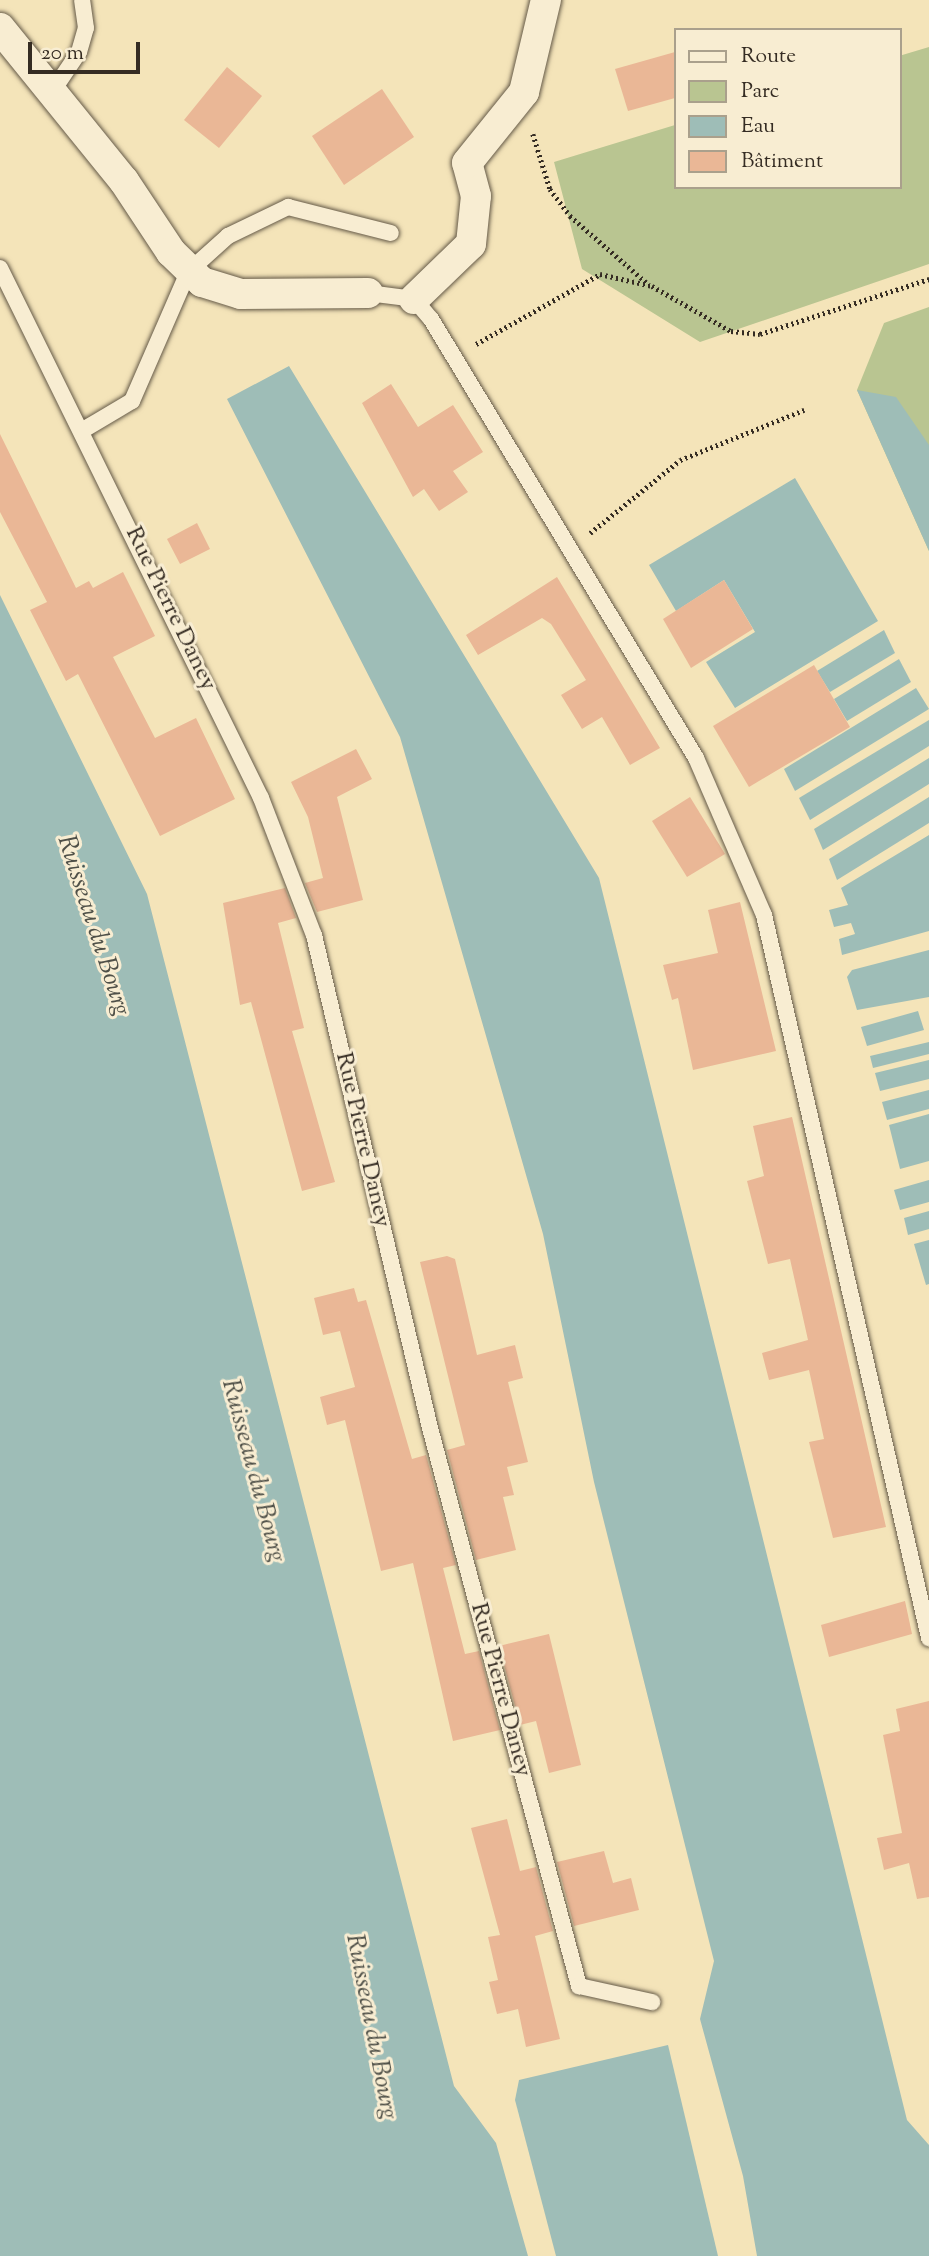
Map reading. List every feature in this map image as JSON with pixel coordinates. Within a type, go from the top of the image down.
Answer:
[{"type":"street","points":[[414,299],[471,244],[476,196],[467,163],[524,92],[546,0]]},
{"type":"street","points":[[0,28],[52,92],[188,272],[241,294],[368,293]]},
{"type":"lane","points":[[52,92],[79,52],[86,28],[82,0]]},
{"type":"lane","points":[[83,429],[132,401],[188,272],[228,236],[288,206],[391,233]]},
{"type":"lane","name":"Rue Pierre Daney","points":[[0,268],[83,429],[261,797],[314,935],[430,1428],[579,1986],[652,2002]]},
{"type":"lane","points":[[368,293],[414,299],[570,548],[696,758],[764,915],[929,1639]]},
{"type":"path","points":[[524,92],[550,189],[593,241],[652,286],[731,331],[760,334],[929,279]]},
{"type":"path","points":[[450,358],[600,274],[652,286]]},
{"type":"path","points":[[570,548],[680,460],[803,410]]},
{"type":"green space","points":[[929,47],[929,264],[700,342],[582,269],[554,162],[674,125],[674,189],[901,189],[901,55]]},
{"type":"green space","points":[[929,307],[929,551],[857,390],[884,323]]},
{"type":"water","points":[[289,366],[599,878],[907,2120],[929,2145],[929,2256],[757,2256],[743,2176],[700,2019],[714,1961],[594,1482],[543,1234],[400,737],[227,399]]},
{"type":"water","points":[[857,390],[896,397],[929,445],[929,551]]},
{"type":"water","points":[[795,478],[878,621],[735,708],[706,662],[755,632],[724,580],[676,611],[649,565]]},
{"type":"water","name":"Ruisseau du Bourg","points":[[0,595],[147,894],[454,2086],[496,2143],[528,2256],[0,2256]]},
{"type":"water","points":[[884,630],[895,653],[830,692],[817,671]]},
{"type":"water","points":[[899,659],[911,682],[847,721],[834,699]]},
{"type":"water","points":[[916,688],[929,709],[795,791],[784,769]]},
{"type":"water","points":[[929,720],[929,746],[810,820],[799,798]]},
{"type":"water","points":[[929,758],[929,784],[823,850],[814,829]]},
{"type":"water","points":[[929,797],[929,823],[837,880],[829,859]]},
{"type":"water","points":[[929,835],[929,931],[842,955],[839,939],[855,934],[851,923],[834,927],[829,910],[848,905],[841,888]]},
{"type":"water","points":[[929,950],[929,997],[857,1010],[847,977],[852,970]]},
{"type":"water","points":[[918,1011],[924,1030],[867,1046],[861,1027]]},
{"type":"water","points":[[929,1042],[929,1054],[873,1068],[870,1056]]},
{"type":"water","points":[[929,1060],[929,1079],[880,1091],[875,1073]]},
{"type":"water","points":[[929,1090],[929,1109],[887,1120],[882,1102]]},
{"type":"water","points":[[929,1114],[929,1161],[900,1169],[889,1125]]},
{"type":"water","points":[[929,1180],[929,1202],[900,1210],[894,1190]]},
{"type":"water","points":[[929,1211],[929,1229],[908,1235],[904,1218]]},
{"type":"water","points":[[929,1240],[929,1284],[926,1285],[914,1244]]},
{"type":"water","points":[[668,2045],[718,2256],[556,2256],[515,2100],[519,2080]]},
{"type":"building","points":[[674,52],[674,98],[628,111],[615,69]]},
{"type":"building","points":[[227,67],[262,96],[219,148],[184,120]]},
{"type":"building","points":[[382,89],[414,137],[344,185],[312,136]]},
{"type":"building","points":[[391,384],[418,427],[453,405],[483,452],[453,471],[468,492],[439,511],[424,489],[413,497],[362,403]]},
{"type":"building","points":[[0,434],[76,588],[89,581],[93,588],[123,572],[155,636],[113,657],[155,738],[196,718],[235,799],[160,836],[78,674],[66,681],[30,610],[47,602],[0,512]]},
{"type":"building","points":[[197,523],[210,549],[180,564],[167,539]]},
{"type":"building","points":[[557,577],[660,748],[630,765],[602,717],[582,729],[561,695],[586,680],[551,624],[542,618],[478,655],[466,635]]},
{"type":"building","points":[[724,580],[753,629],[691,668],[663,619]]},
{"type":"building","points":[[814,665],[850,727],[749,787],[713,726]]},
{"type":"building","points":[[356,749],[372,779],[337,797],[363,900],[317,912],[305,883],[323,878],[308,817],[291,782]]},
{"type":"building","points":[[690,797],[725,854],[687,877],[652,821]]},
{"type":"building","points":[[285,888],[296,918],[278,923],[304,1028],[292,1031],[335,1182],[302,1191],[251,1002],[240,1005],[223,903]]},
{"type":"building","points":[[740,902],[776,1051],[693,1070],[678,998],[672,1000],[663,965],[718,953],[708,910]]},
{"type":"building","points":[[792,1117],[886,1527],[833,1538],[809,1442],[824,1439],[809,1370],[769,1380],[762,1353],[808,1340],[790,1259],[768,1264],[747,1181],[764,1176],[753,1126]]},
{"type":"building","points":[[447,1256],[455,1259],[477,1355],[515,1345],[523,1378],[508,1382],[528,1462],[507,1467],[514,1495],[503,1497],[516,1550],[476,1560],[447,1450],[465,1445],[420,1262]]},
{"type":"building","points":[[354,1288],[358,1302],[366,1300],[412,1459],[426,1455],[456,1565],[443,1568],[465,1654],[479,1651],[500,1730],[453,1741],[413,1563],[381,1571],[345,1420],[327,1425],[320,1397],[355,1387],[340,1331],[323,1335],[314,1298]]},
{"type":"building","points":[[905,1601],[912,1634],[829,1657],[821,1625]]},
{"type":"building","points":[[549,1634],[581,1765],[549,1773],[536,1721],[520,1725],[499,1646]]},
{"type":"building","points":[[929,1701],[929,1897],[917,1899],[909,1863],[884,1870],[877,1838],[902,1833],[883,1735],[900,1731],[896,1709]]},
{"type":"building","points":[[507,1819],[520,1871],[536,1867],[553,1931],[535,1936],[560,2039],[526,2047],[518,2009],[497,2014],[489,1982],[498,1980],[488,1937],[500,1935],[471,1828]]},
{"type":"building","points":[[604,1851],[613,1883],[631,1878],[639,1910],[574,1926],[557,1862]]}]
